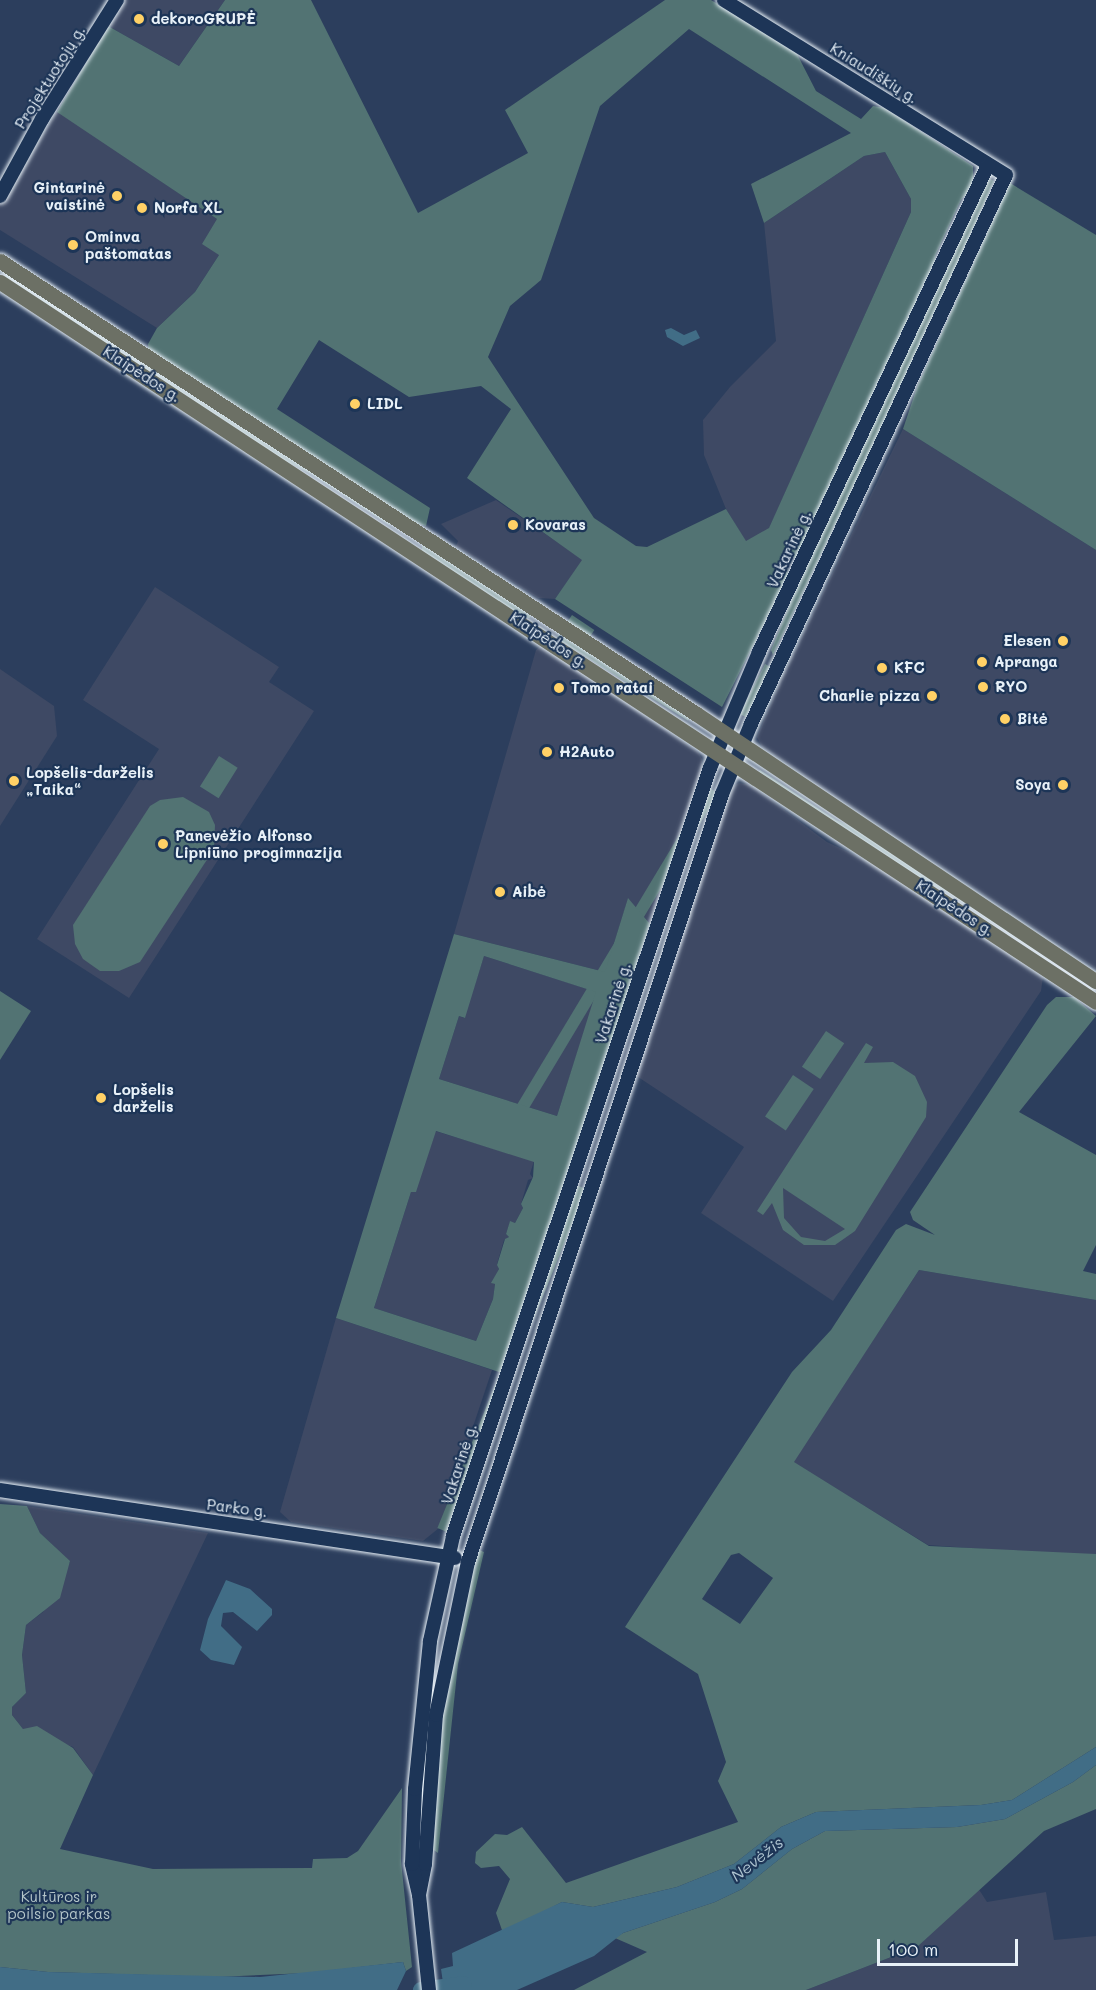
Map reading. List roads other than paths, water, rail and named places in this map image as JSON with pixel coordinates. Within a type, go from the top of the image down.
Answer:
[{"type":"highway","name":"Klaipėdos g.","points":[[0,261],[724,733],[1096,981]]},
{"type":"highway","name":"Klaipėdos g.","points":[[0,282],[717,750],[1096,1002]]},
{"type":"highway","points":[[408,548],[418,533]]},
{"type":"main road","name":"Projektuotojų g.","points":[[0,196],[11,173],[117,0]]},
{"type":"main road","name":"Kniaudiškių g.","points":[[724,0],[1006,175]]},
{"type":"main road","name":"Vakarinė g.","points":[[429,1990],[419,1894],[412,1864],[421,1711],[448,1556],[717,750],[759,652],[988,165]]},
{"type":"main road","name":"Projektuotojų g.","points":[[0,184],[11,173]]},
{"type":"main road","name":"Vakarinė g.","points":[[419,1894],[425,1864],[436,1715],[468,1562],[735,762],[1006,175]]},
{"type":"main road","points":[[759,652],[780,662]]},
{"type":"main road","name":"Parko g.","points":[[0,1490],[448,1556],[468,1562]]},
{"type":"water","points":[[671,328],[684,335],[696,330],[700,338],[683,346],[667,337],[665,330]]},
{"type":"water","points":[[226,1580],[250,1589],[272,1609],[272,1615],[257,1631],[233,1612],[223,1613],[221,1626],[242,1647],[234,1665],[211,1660],[200,1650],[208,1619]]},
{"type":"water","points":[[1096,1747],[1096,1765],[1073,1782],[1005,1819],[957,1827],[825,1831],[792,1849],[742,1889],[715,1902],[623,1933],[594,1956],[517,1990],[444,1990],[441,1969],[453,1966],[452,1953],[562,1902],[593,1907],[677,1887],[734,1864],[781,1827],[816,1812],[981,1805],[1012,1800]]},
{"type":"water","points":[[403,1962],[406,1971],[397,1990],[0,1990],[0,1967],[48,1972],[260,1977]]},
{"type":"waterway","name":"Nevėžis","points":[[421,1990],[464,1984]]},
{"type":"place","name":"dekoroGRUPĖ","points":[[139,19]]},
{"type":"place","name":"Gintarinė vaistinė","points":[[117,196]]},
{"type":"place","name":"Norfa XL","points":[[142,208]]},
{"type":"place","name":"Ominva paštomatas","points":[[73,245]]},
{"type":"place","name":"LIDL","points":[[355,404]]},
{"type":"place","name":"Kovaras","points":[[513,525]]},
{"type":"place","name":"Elesen","points":[[1063,641]]},
{"type":"place","name":"Apranga","points":[[982,662]]},
{"type":"place","name":"KFC","points":[[882,668]]},
{"type":"place","name":"RYO","points":[[983,687]]},
{"type":"place","name":"Tomo ratai","points":[[559,688]]},
{"type":"place","name":"Charlie pizza","points":[[932,696]]},
{"type":"place","name":"Bitė","points":[[1005,719]]},
{"type":"place","name":"H2Auto","points":[[547,752]]},
{"type":"place","name":"Lopšelis-darželis „Taika“","points":[[14,781]]},
{"type":"place","name":"Soya","points":[[1063,785]]},
{"type":"place","name":"Panevėžio Alfonso Lipniūno progimnazija","points":[[163,844]]},
{"type":"place","name":"Aibė","points":[[500,892]]},
{"type":"place","name":"Lopšelis darželis","points":[[101,1098]]},
{"type":"park label","name":"Kultūros ir poilsio parkas","points":[[59,1904]]}]
